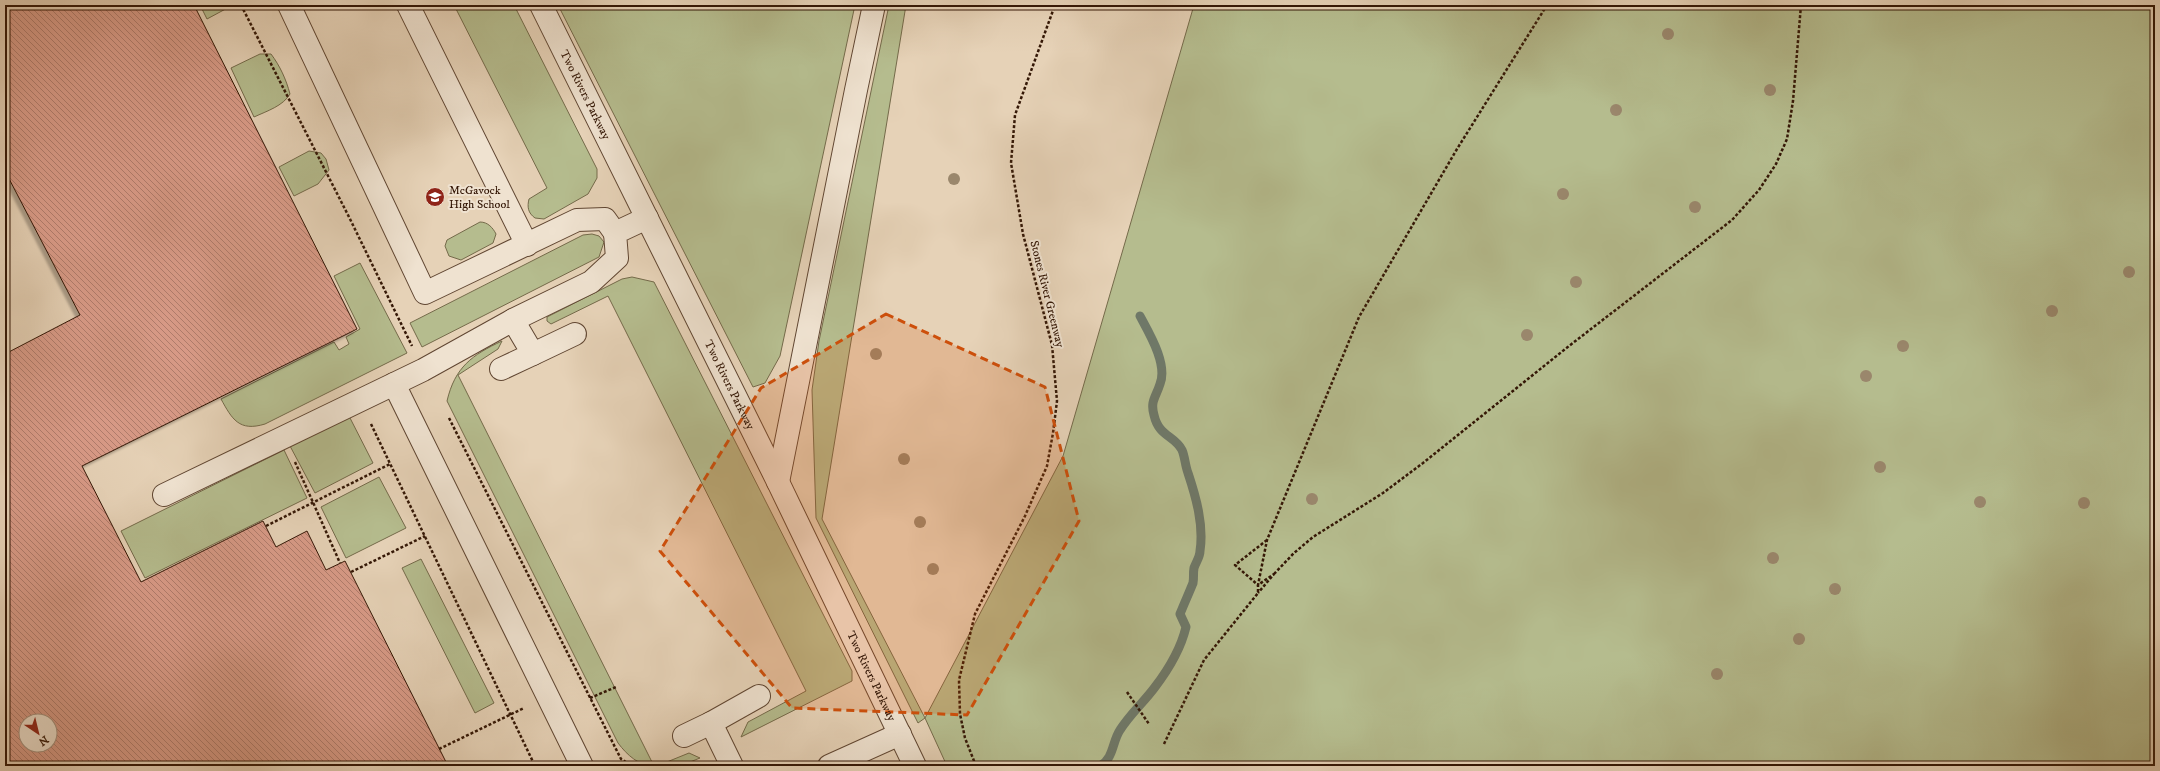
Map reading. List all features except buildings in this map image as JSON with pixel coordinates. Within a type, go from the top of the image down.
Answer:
[{"type":"lane","points":[[164,495],[359,399],[423,370],[513,320],[591,282],[617,258],[616,233],[605,219],[577,220],[425,293],[289,5]]},
{"type":"lane","points":[[408,5],[526,244]]},
{"type":"lane","name":"Two Rivers Parkway","points":[[541,5],[778,482],[915,766]]},
{"type":"lane","points":[[778,482],[874,5]]},
{"type":"lane","points":[[616,233],[647,218]]},
{"type":"lane","points":[[513,320],[533,354]]},
{"type":"lane","points":[[501,370],[575,334]]},
{"type":"lane","points":[[394,384],[582,766]]},
{"type":"lane","points":[[684,736],[760,696]]},
{"type":"lane","points":[[711,723],[732,766]]},
{"type":"lane","points":[[829,766],[900,734]]},
{"type":"path","points":[[241,5],[349,217],[423,370]]},
{"type":"path","name":"Stones River Greenway","points":[[976,766],[964,738],[961,720],[959,680],[975,614],[1025,516],[1047,466],[1057,401],[1052,345],[1023,234],[1011,164],[1015,115],[1055,5]]},
{"type":"path","points":[[1258,593],[1258,585],[1267,540],[1359,317],[1457,149],[1547,5]]},
{"type":"path","points":[[1164,744],[1204,660],[1274,574],[1313,537],[1382,493],[1423,463],[1732,220],[1747,206],[1776,164],[1787,139],[1793,101],[1801,5]]},
{"type":"path","points":[[359,399],[535,766]]},
{"type":"path","points":[[449,418],[621,759],[632,766]]},
{"type":"path","points":[[282,437],[340,562]]},
{"type":"path","points":[[266,526],[390,464]]},
{"type":"path","points":[[351,572],[425,536]]},
{"type":"path","points":[[1258,585],[1235,566],[1267,540]]},
{"type":"path","points":[[1258,585],[1274,574]]},
{"type":"path","points":[[590,698],[616,687]]},
{"type":"path","points":[[1127,692],[1149,724]]},
{"type":"path","points":[[440,749],[548,696]]},
{"type":"path","points":[[472,766],[478,766]]},
{"type":"highlighted area","points":[[886,314],[1045,387],[1079,521],[967,715],[792,708],[660,551],[761,388]]},
{"type":"green space","points":[[200,5],[233,5],[207,19]]},
{"type":"green space","points":[[454,5],[514,5],[597,169],[597,178],[588,194],[544,219],[535,218],[529,212],[528,205],[529,199],[547,188]]},
{"type":"green space","points":[[558,5],[855,5],[780,356],[765,383],[753,387]]},
{"type":"green space","points":[[889,5],[906,5],[822,519],[925,718],[918,723],[816,518],[812,390],[819,341]]},
{"type":"green space","points":[[1194,5],[2155,5],[2155,766],[947,766],[925,718],[1063,456]]},
{"type":"green space","points":[[260,54],[271,54],[287,83],[290,94],[279,105],[254,117],[231,68]]},
{"type":"green space","points":[[309,151],[321,153],[326,159],[329,170],[318,184],[294,196],[279,167]]},
{"type":"green space","points":[[480,222],[488,224],[495,232],[496,234],[493,243],[461,260],[449,256],[445,246],[447,240]]},
{"type":"green space","points":[[592,234],[599,236],[604,242],[599,257],[422,347],[410,323],[583,235]]},
{"type":"green space","points":[[360,263],[407,353],[265,424],[249,426],[237,422],[221,399],[334,342],[339,350],[349,344],[346,337],[360,329],[334,276]]},
{"type":"green space","points":[[632,277],[654,282],[852,671],[852,681],[741,737],[748,722],[806,691],[608,296],[551,324],[547,321],[547,317],[622,279]]},
{"type":"green space","points":[[502,341],[498,349],[458,375],[654,766],[649,766],[638,762],[625,752],[618,743],[447,401],[450,389],[455,379],[466,364],[491,346]]},
{"type":"green space","points":[[349,416],[373,463],[315,493],[290,446]]},
{"type":"green space","points":[[284,450],[307,498],[145,578],[121,531]]},
{"type":"green space","points":[[379,477],[406,528],[346,558],[321,507]]},
{"type":"green space","points":[[421,559],[494,703],[475,713],[402,568]]},
{"type":"green space","points":[[689,753],[700,758],[680,766],[657,766]]},
{"type":"waterway","points":[[1100,766],[1108,759],[1120,730],[1160,680],[1177,651],[1186,627],[1180,614],[1193,583],[1194,568],[1199,555],[1201,541],[1198,511],[1182,450],[1175,441],[1159,428],[1154,415],[1153,402],[1160,384],[1162,367],[1160,358],[1140,316]]},
{"type":"place","name":"McGavock High School","points":[[435,197]]}]
